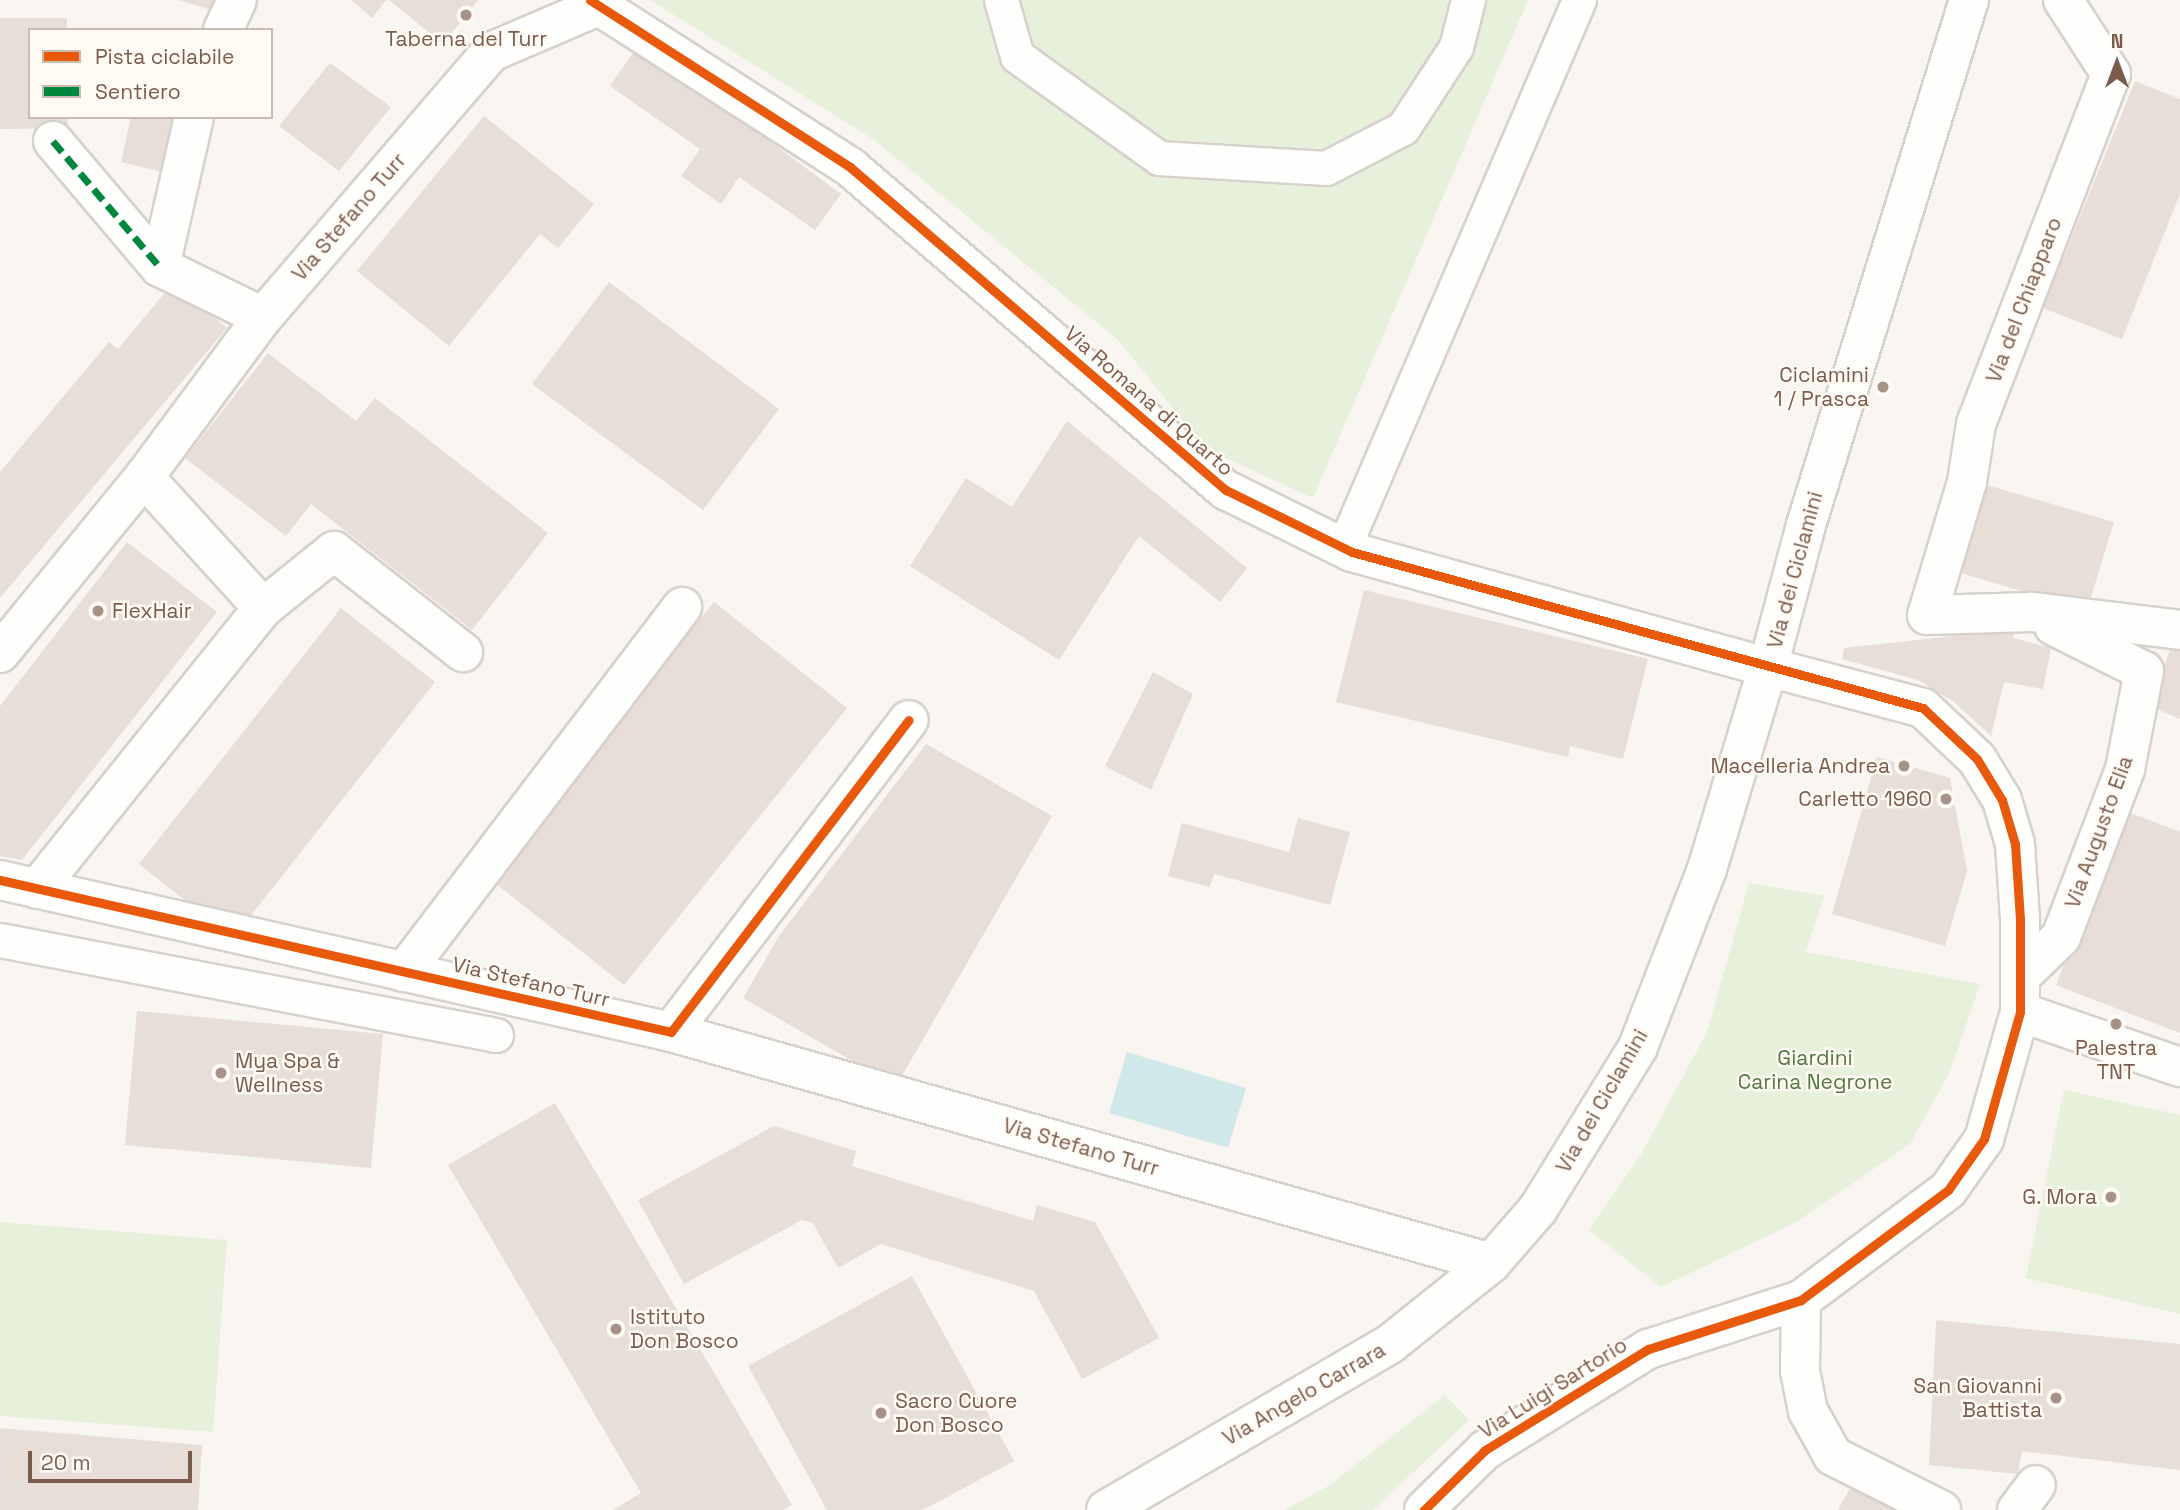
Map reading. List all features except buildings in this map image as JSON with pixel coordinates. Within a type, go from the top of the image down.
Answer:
[{"type":"street","points":[[224,28],[237,0]]},
{"type":"street","name":"Via dei Ciclamini","points":[[1491,1263],[1538,1209],[1638,1047],[1707,869],[1768,667],[1810,512],[1969,0]]},
{"type":"street","name":"Via del Chiapparo","points":[[2032,612],[1927,615],[1967,482],[1976,424],[2111,74],[2063,0]]},
{"type":"street","name":"Via Romana di Quarto","points":[[595,2],[850,167],[1226,490],[1343,549],[1923,708],[1977,759],[2002,800],[2015,844],[2020,995]]},
{"type":"street","name":"Via Stefano Turr","points":[[0,653],[145,477],[263,317],[491,52],[595,2]]},
{"type":"street","points":[[160,267],[194,119]]},
{"type":"street","points":[[52,141],[160,267],[263,317]]},
{"type":"street","points":[[145,477],[263,608]]},
{"type":"street","points":[[37,889],[263,608],[334,551],[463,652]]},
{"type":"street","name":"Via Stefano Turr","points":[[404,972],[682,607]]},
{"type":"street","points":[[2032,612],[2180,630]]},
{"type":"street","name":"Via Augusto Elia","points":[[2020,995],[2061,937],[2125,769],[2144,671],[2032,612]]},
{"type":"street","points":[[671,1032],[908,720]]},
{"type":"street","name":"Via Stefano Turr","points":[[0,880],[671,1032],[1491,1263]]},
{"type":"street","points":[[2020,995],[2180,1067]]},
{"type":"street","name":"Via Luigi Sartorio","points":[[1424,1510],[1485,1450],[1648,1349],[1801,1300],[1948,1189],[1984,1139],[2020,995]]},
{"type":"street","name":"Via Angelo Carrara","points":[[1106,1510],[1390,1344],[1491,1263]]},
{"type":"street","points":[[1801,1300],[1803,1384],[1808,1411],[1833,1456],[1941,1510]]},
{"type":"lane","points":[[1000,0],[1017,56],[1159,158],[1326,168],[1404,128],[1456,47],[1468,0]]},
{"type":"lane","points":[[1343,549],[1579,0]]},
{"type":"lane","points":[[0,940],[496,1035]]},
{"type":"green space","points":[[650,0],[1528,0],[1313,498],[1206,449],[1118,340],[873,139]]},
{"type":"green space","name":"Giardini Carina Negrone","points":[[1749,883],[1824,896],[1806,952],[1980,984],[1950,1072],[1910,1144],[1796,1222],[1661,1287],[1589,1230],[1642,1153],[1707,1032]]},
{"type":"green space","name":"G. Mora","points":[[2064,1090],[2180,1115],[2180,1314],[2026,1278]]},
{"type":"green space","points":[[0,1222],[227,1240],[213,1432],[0,1416]]},
{"type":"green space","points":[[1445,1395],[1469,1420],[1373,1510],[1285,1510],[1330,1485]]},
{"type":"water","points":[[1127,1052],[1246,1088],[1228,1148],[1109,1113]]},
{"type":"marked path","points":[[53,141],[160,267]]},
{"type":"cycle path","points":[[590,0],[850,167],[1226,490],[1352,552],[1923,708],[1977,759],[2002,800],[2015,844],[2020,919],[2020,1012],[1984,1139],[1948,1190],[1801,1300],[1648,1349],[1485,1450],[1424,1510]]},
{"type":"cycle path","points":[[0,880],[671,1032],[909,720]]},
{"type":"place","name":"Taberna del Turr","points":[[466,15]]},
{"type":"place","name":"Ciclamini 1 / Prasca","points":[[1883,387]]},
{"type":"place","name":"FlexHair","points":[[98,611]]},
{"type":"place","name":"Macelleria Andrea","points":[[1904,766]]},
{"type":"place","name":"Carletto 1960","points":[[1946,799]]},
{"type":"place","name":"Palestra TNT","points":[[2116,1024]]},
{"type":"place","name":"Mya Spa & Wellness","points":[[221,1073]]},
{"type":"place","name":"G. Mora","points":[[2111,1197]]},
{"type":"place","name":"Istituto Don Bosco","points":[[616,1329]]},
{"type":"place","name":"San Giovanni Battista","points":[[2056,1398]]},
{"type":"place","name":"Sacro Cuore Don Bosco","points":[[881,1413]]}]
